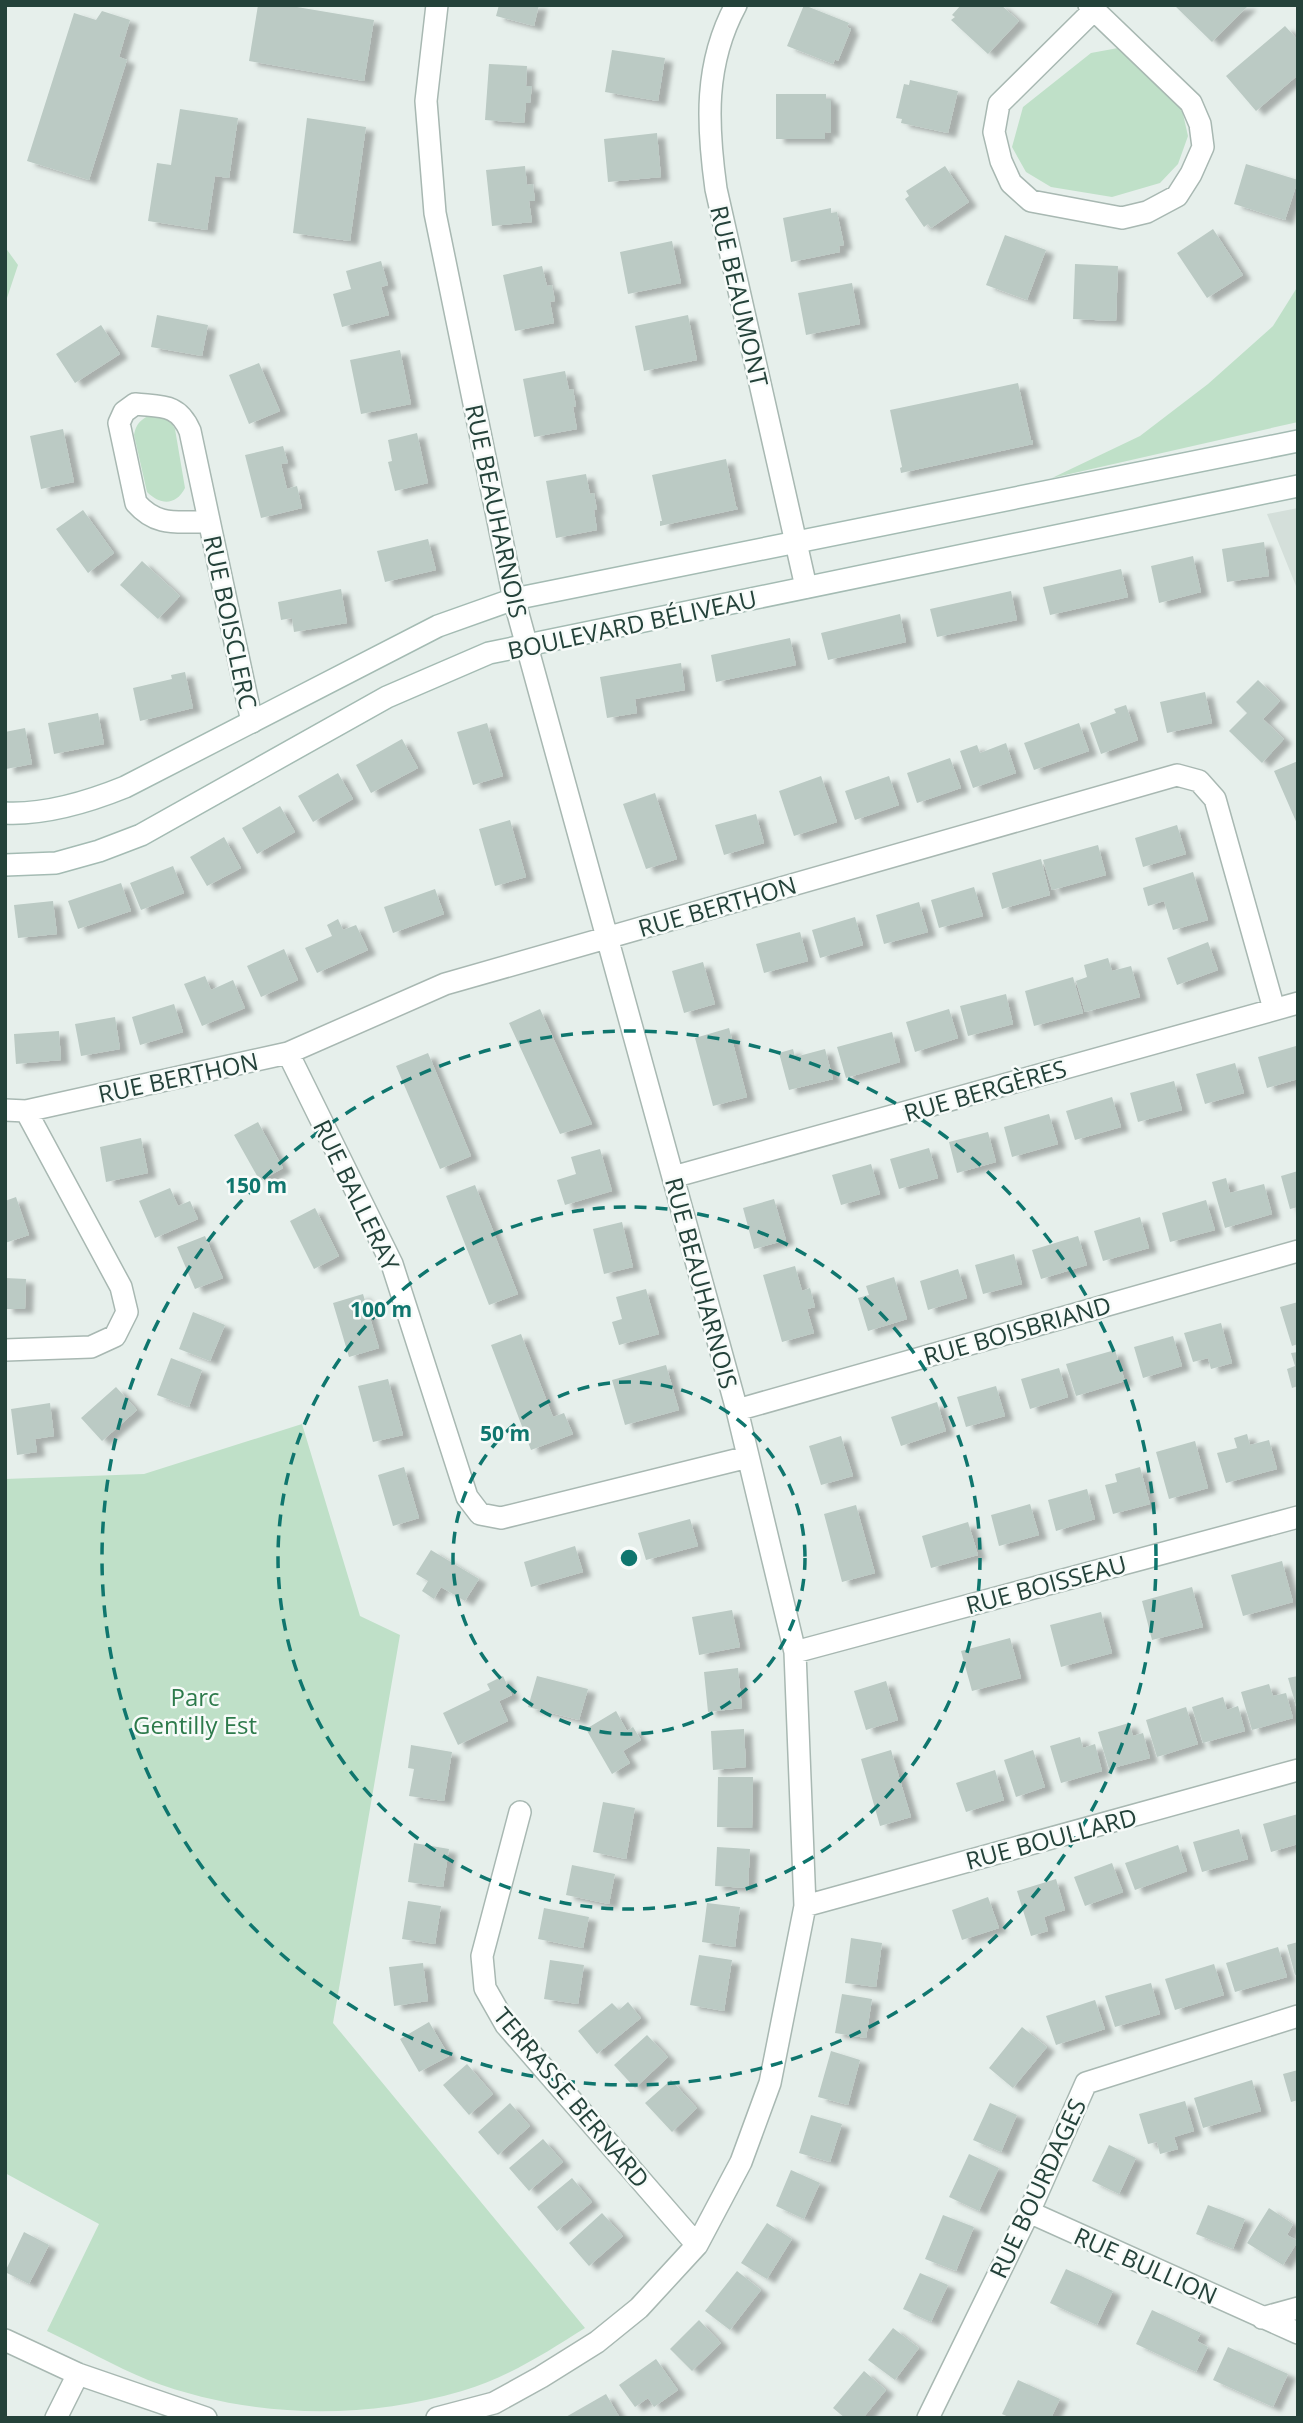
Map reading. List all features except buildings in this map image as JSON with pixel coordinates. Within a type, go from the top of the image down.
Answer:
[{"type":"street","name":"RUE BEAUHARNOIS","points":[[437,5],[426,101],[435,213],[514,599],[737,1410],[795,1652],[805,1906],[770,2083],[741,2162],[697,2245],[639,2308],[597,2342],[541,2377],[496,2410],[437,2418]]},
{"type":"street","name":"RUE BEAUMONT","points":[[736,5],[725,25],[710,82],[710,145],[716,189],[806,587]]},
{"type":"street","points":[[1091,8],[1191,103],[1200,124],[1203,147],[1177,197],[1147,212],[1122,218],[1031,201],[1011,183],[994,132],[999,104],[1091,8]]},
{"type":"street","name":"RUE BOISCLERC","points":[[209,522],[159,521],[145,513],[136,503],[119,424],[124,412],[135,404],[172,408],[184,417],[190,430],[252,722]]},
{"type":"street","name":"BOULEVARD BÉLIVEAU","points":[[5,813],[20,814],[86,802],[125,787],[438,626],[514,599],[1298,441]]},
{"type":"street","name":"BOULEVARD BÉLIVEAU","points":[[5,865],[56,863],[141,835],[387,697],[489,653],[1298,485]]},
{"type":"street","name":"RUE BERTHON","points":[[15,1110],[288,1053],[444,984],[1177,775],[1199,781],[1216,799],[1274,1009]]},
{"type":"street","name":"RUE BERGÈRES","points":[[673,1177],[1298,1003]]},
{"type":"street","name":"RUE BALLERAY","points":[[288,1053],[392,1264],[467,1497],[480,1514],[501,1518],[748,1457]]},
{"type":"street","points":[[5,1350],[91,1347],[115,1336],[127,1312],[121,1287],[15,1110]]},
{"type":"street","name":"RUE BOISBRIAND","points":[[737,1410],[1298,1251]]},
{"type":"street","name":"RUE BOISSEAU","points":[[795,1652],[1298,1517]]},
{"type":"street","name":"RUE BOULLARD","points":[[805,1906],[1298,1770]]},
{"type":"street","name":"TERRASSE BERNARD","points":[[520,1812],[482,1956],[485,1988],[506,2025],[697,2245]]},
{"type":"street","name":"RUE BOURDAGES","points":[[928,2418],[1029,2212],[1086,2083],[1298,2016]]},
{"type":"street","name":"RUE BULLION","points":[[1029,2212],[1298,2333]]},
{"type":"street","points":[[1262,2318],[1298,2308]]},
{"type":"street","points":[[5,2340],[78,2374],[206,2418]]},
{"type":"street","points":[[56,2418],[78,2374]]},
{"type":"shaded area","points":[[1298,508],[1298,591],[1267,514]]},
{"type":"green space","points":[[1118,48],[1181,105],[1188,136],[1178,164],[1160,183],[1112,197],[1051,187],[1026,172],[1012,147],[1023,107],[1091,53]]},
{"type":"green space","points":[[5,247],[18,265],[5,304]]},
{"type":"green space","points":[[1298,286],[1298,422],[1052,478],[1140,436],[1208,384],[1273,326]]},
{"type":"green space","points":[[150,415],[165,418],[175,429],[185,488],[177,498],[168,502],[147,492],[134,435],[139,423]]},
{"type":"green space","name":"Parc Gentilly Est","points":[[302,1424],[360,1616],[400,1635],[333,2023],[585,2328],[526,2364],[479,2386],[423,2401],[344,2411],[264,2408],[186,2393],[135,2375],[47,2331],[99,2224],[5,2173],[5,1479],[144,1474]]}]
